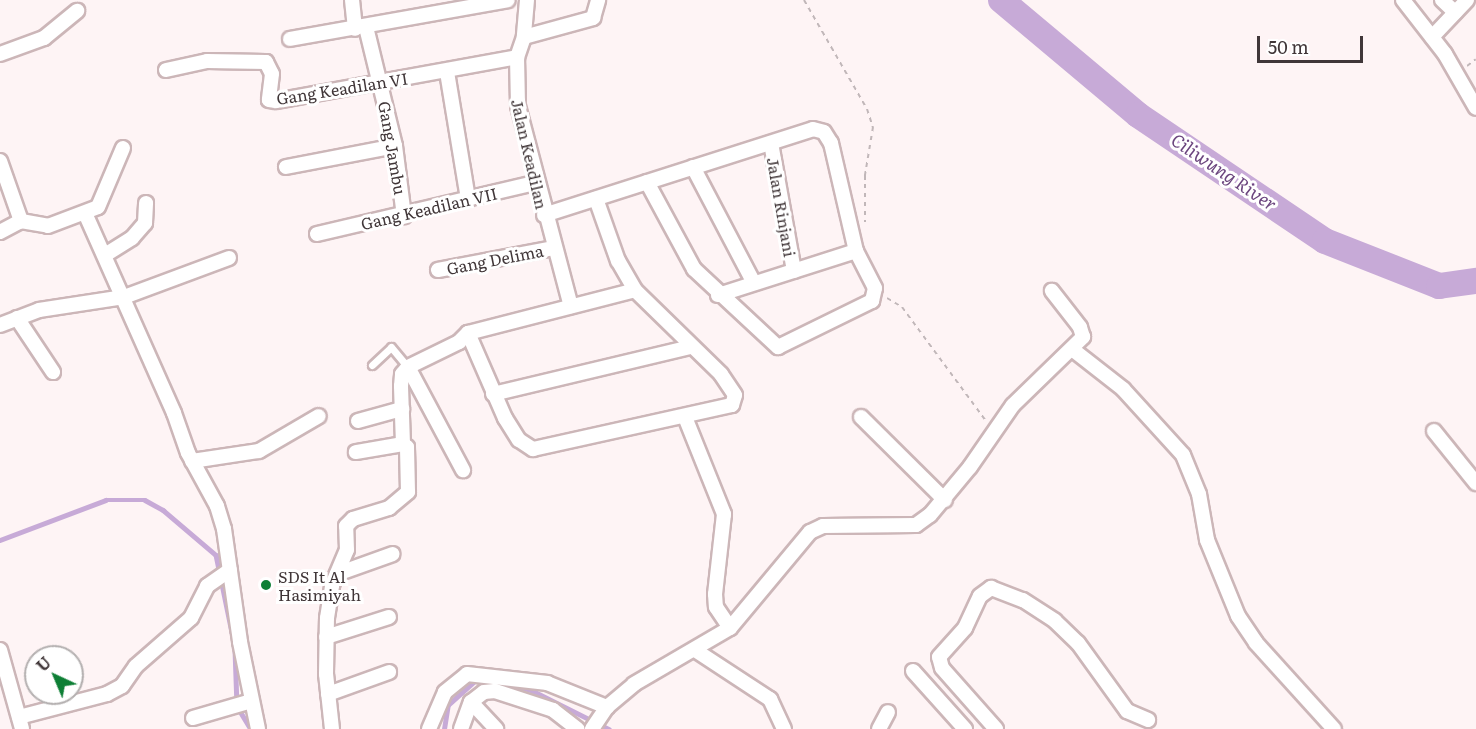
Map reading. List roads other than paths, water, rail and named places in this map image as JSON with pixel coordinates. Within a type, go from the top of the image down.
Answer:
[{"type":"street","name":"Gang Jambu","points":[[352,0],[360,28],[381,81],[395,146],[404,216]]},
{"type":"street","points":[[290,39],[507,0]]},
{"type":"street","name":"Jalan Keadilan","points":[[527,0],[524,37],[517,57],[518,106],[535,183],[571,306]]},
{"type":"street","points":[[524,37],[593,18],[598,0]]},
{"type":"street","points":[[1403,0],[1432,37],[1476,108]]},
{"type":"street","points":[[1442,0],[1455,12]]},
{"type":"street","points":[[1432,37],[1467,0]]},
{"type":"street","points":[[0,54],[44,38],[77,10]]},
{"type":"street","name":"Gang Keadilan VI","points":[[166,70],[207,61],[266,62],[272,74],[272,101],[381,81],[447,72],[517,57]]},
{"type":"street","points":[[447,72],[468,199]]},
{"type":"street","points":[[544,215],[596,199],[647,182],[693,167],[813,129],[828,136],[855,250],[876,294],[867,305],[778,347],[718,295],[682,253],[647,182]]},
{"type":"street","name":"Jalan Rinjani","points":[[771,143],[794,271]]},
{"type":"street","points":[[286,166],[395,146]]},
{"type":"street","points":[[0,232],[21,221],[48,226],[85,213],[104,200],[123,148]]},
{"type":"street","points":[[0,161],[2,176],[21,221]]},
{"type":"street","points":[[693,167],[754,283]]},
{"type":"street","name":"Gang Keadilan VII","points":[[320,233],[404,216],[535,183]]},
{"type":"street","points":[[468,333],[493,394],[519,440],[533,450],[728,407],[735,400],[721,374],[635,290],[618,261],[596,199]]},
{"type":"street","points":[[105,255],[132,237],[145,223],[146,202]]},
{"type":"street","points":[[85,213],[124,297],[192,461],[217,506],[224,573],[247,702],[258,729]]},
{"type":"street","name":"Gang Delima","points":[[438,270],[554,248]]},
{"type":"street","points":[[718,295],[855,250]]},
{"type":"street","points":[[0,325],[39,310],[124,297],[229,258]]},
{"type":"street","points":[[332,729],[326,637],[330,598],[347,550],[346,526],[352,519],[389,508],[408,492],[407,447],[403,444],[402,374],[408,367],[459,342],[468,333],[635,290]]},
{"type":"street","points":[[592,728],[605,710],[634,684],[730,628],[810,532],[823,526],[916,525],[945,500],[1013,405],[1072,349],[1084,334],[1052,291]]},
{"type":"street","points":[[17,318],[53,372]]},
{"type":"street","points":[[493,394],[691,347]]},
{"type":"street","points":[[1072,349],[1123,389],[1183,455],[1199,494],[1207,540],[1238,616],[1256,643],[1334,729]]},
{"type":"street","points":[[408,367],[462,470]]},
{"type":"street","points":[[358,421],[402,409]]},
{"type":"street","points":[[192,461],[259,451],[319,416]]},
{"type":"street","points":[[685,417],[724,514],[715,594],[716,607],[730,628]]},
{"type":"street","points":[[861,417],[945,500]]},
{"type":"street","points":[[1434,431],[1476,483]]},
{"type":"street","points":[[356,452],[403,444]]},
{"type":"street","points":[[338,573],[393,554]]},
{"type":"street","points":[[0,650],[20,723],[107,694],[122,686],[136,666],[191,618],[203,592],[224,573]]},
{"type":"street","points":[[996,729],[942,668],[939,657],[964,628],[980,596],[991,588],[1023,600],[1055,621],[1078,643],[1126,711],[1151,725]]},
{"type":"street","points":[[326,637],[388,617]]},
{"type":"street","points":[[694,650],[770,699],[784,729]]},
{"type":"street","points":[[913,671],[965,729]]},
{"type":"street","points":[[328,694],[389,672]]},
{"type":"street","points":[[429,729],[445,692],[467,674],[547,683],[605,710]]},
{"type":"street","points":[[461,729],[471,702],[484,692],[502,693],[553,710],[577,729]]},
{"type":"street","points":[[193,718],[247,702]]},
{"type":"street","points":[[471,702],[496,729]]},
{"type":"street","points":[[879,729],[888,712]]},
{"type":"lane","points":[[372,365],[391,347],[408,367]]},
{"type":"waterway","name":"Ciliwung River","points":[[1001,0],[1138,115],[1325,241],[1439,286],[1476,281]]},
{"type":"waterway","points":[[0,540],[106,500],[145,500],[163,510],[216,555],[232,632]]},
{"type":"waterway","points":[[235,649],[237,706],[251,729]]},
{"type":"waterway","points":[[444,729],[448,705],[476,680]]},
{"type":"waterway","points":[[493,683],[531,690],[609,729]]},
{"type":"place","name":"SDS It Al Hasimiyah","points":[[266,585]]}]
